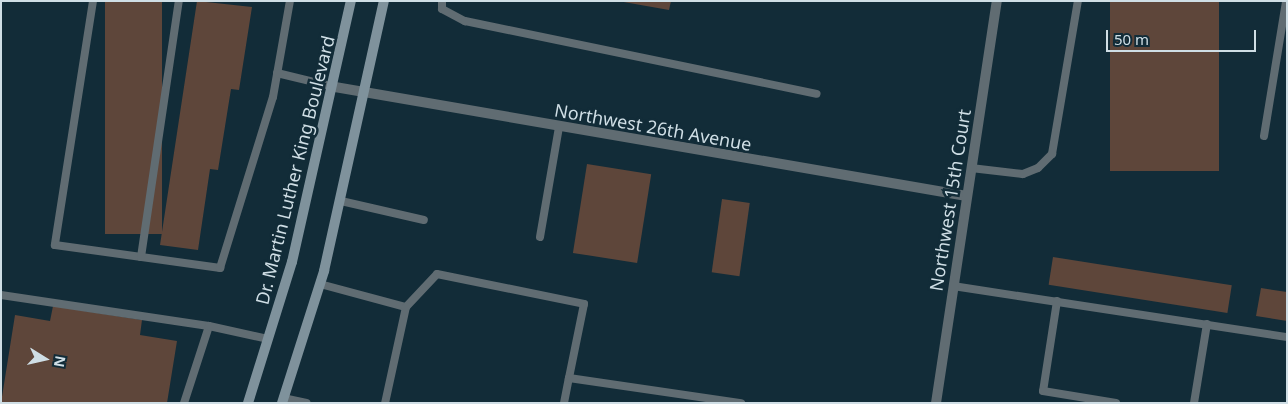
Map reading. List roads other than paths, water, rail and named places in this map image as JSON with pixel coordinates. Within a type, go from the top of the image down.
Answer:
[{"type":"main road","name":"Dr. Martin Luther King Boulevard","points":[[248,403],[292,262],[335,87],[352,1]]},
{"type":"main road","points":[[283,400],[320,284],[366,95],[384,1]]},
{"type":"street","name":"Northwest 15th Court","points":[[936,403],[997,1]]},
{"type":"street","name":"Northwest 26th Avenue","points":[[335,87],[366,95],[967,196]]},
{"type":"lane","points":[[93,1],[55,244],[220,268],[250,178],[277,73],[290,1]]},
{"type":"lane","points":[[140,257],[179,1]]},
{"type":"lane","points":[[442,1],[442,9],[465,21],[817,94]]},
{"type":"lane","points":[[971,168],[1023,174],[1038,168],[1052,154],[1078,1]]},
{"type":"lane","points":[[1264,136],[1286,1]]},
{"type":"lane","points":[[277,73],[335,87]]},
{"type":"lane","points":[[540,237],[559,127]]},
{"type":"lane","points":[[340,201],[424,220]]},
{"type":"lane","points":[[385,403],[406,307],[436,274],[584,304],[564,403]]},
{"type":"lane","points":[[320,284],[406,307]]},
{"type":"lane","points":[[953,286],[1287,336]]},
{"type":"lane","points":[[1,295],[209,326],[268,339]]},
{"type":"lane","points":[[1057,301],[1043,391],[1116,403]]},
{"type":"lane","points":[[1194,403],[1207,324]]},
{"type":"lane","points":[[184,403],[209,326]]},
{"type":"lane","points":[[569,378],[741,403]]},
{"type":"lane","points":[[283,400],[306,403]]}]
